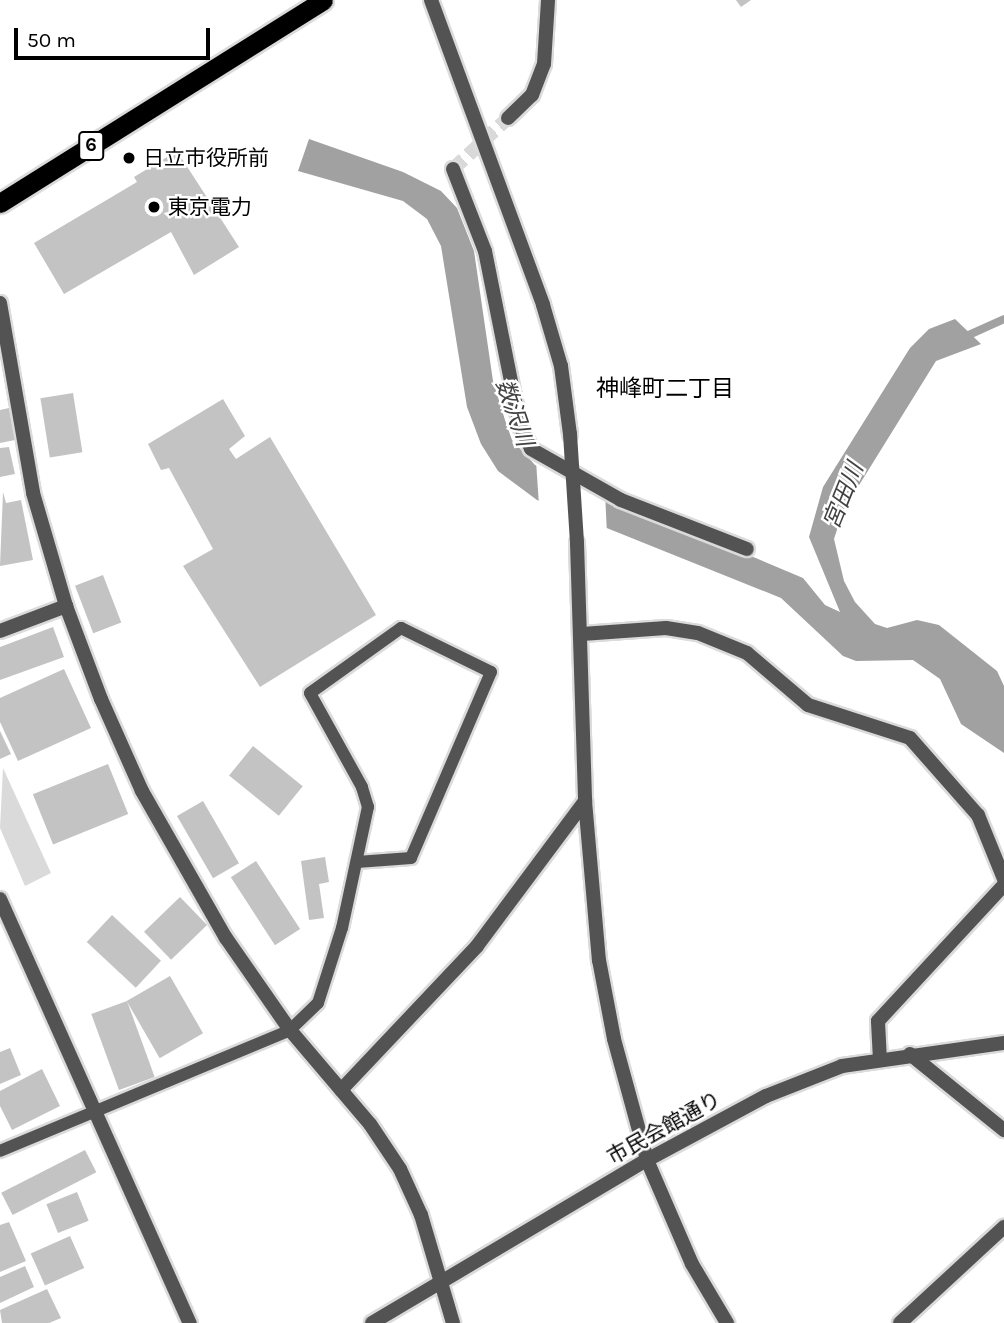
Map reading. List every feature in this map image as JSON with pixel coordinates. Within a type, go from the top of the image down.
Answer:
[{"type":"highway","name":"6","points":[[0,203],[323,0]]},
{"type":"street","points":[[431,0],[543,305],[561,366],[570,434],[577,543],[582,634],[585,801],[599,960],[614,1039],[647,1160],[692,1264],[727,1323]]},
{"type":"street","points":[[508,118],[532,95],[544,64],[548,0]]},
{"type":"street","points":[[453,169],[485,251],[520,426],[531,449],[621,500],[747,549]]},
{"type":"street","points":[[0,303],[33,493],[66,606],[142,791],[226,938],[290,1030],[341,1090],[400,1169],[421,1215],[453,1323]]},
{"type":"street","points":[[0,631],[66,606]]},
{"type":"street","points":[[582,634],[666,628],[698,633],[747,653],[808,705],[910,738],[978,814],[1004,879]]},
{"type":"street","points":[[341,1090],[477,946],[585,801]]},
{"type":"street","points":[[880,1060],[878,1021],[1004,885]]},
{"type":"street","points":[[0,899],[190,1323]]},
{"type":"street","name":"市民会館通り","points":[[372,1323],[647,1160],[766,1096],[842,1066],[910,1054],[1004,1043]]},
{"type":"street","points":[[910,1054],[1004,1130]]},
{"type":"street","points":[[900,1323],[1004,1227]]},
{"type":"lane","points":[[0,1151],[290,1030],[318,1003],[357,862],[368,807],[362,787],[310,694],[401,628],[491,672],[411,858],[357,862]]},
{"type":"shaded area","points":[[3,768],[51,873],[25,886],[0,828]]},
{"type":"water","points":[[309,139],[403,172],[441,191],[457,208],[474,251],[493,381],[512,440],[535,465],[803,578],[825,605],[840,612],[809,537],[823,487],[910,348],[929,329],[955,319],[981,344],[936,361],[843,511],[834,539],[844,581],[855,602],[875,624],[887,628],[917,620],[939,625],[997,671],[1004,686],[1004,753],[961,724],[940,679],[913,660],[856,661],[843,656],[781,598],[537,500],[498,471],[481,444],[467,407],[441,246],[427,219],[403,201],[298,171]]},
{"type":"pier","points":[[536,461],[605,493],[607,534],[539,505]]},
{"type":"building","points":[[736,0],[751,0],[741,7]]},
{"type":"building","name":"東京電力","points":[[177,151],[239,247],[194,275],[171,232],[64,294],[34,243],[137,182],[134,177]]},
{"type":"building","points":[[73,393],[82,452],[50,457],[40,398]]},
{"type":"building","points":[[223,399],[245,436],[229,449],[236,459],[270,437],[376,615],[260,687],[183,566],[213,549],[169,468],[161,470],[148,444]]},
{"type":"building","points":[[9,408],[15,440],[0,443],[0,410]]},
{"type":"building","points":[[9,447],[15,474],[0,477],[0,448]]},
{"type":"building","points":[[3,492],[6,503],[21,500],[33,560],[0,566]]},
{"type":"building","points":[[103,575],[121,623],[93,633],[75,586]]},
{"type":"building","points":[[53,627],[64,657],[0,680],[0,647]]},
{"type":"building","points":[[64,669],[91,728],[18,761],[0,722],[0,698]]},
{"type":"building","points":[[0,731],[11,754],[0,759]]},
{"type":"building","points":[[253,746],[303,786],[279,816],[229,776]]},
{"type":"building","points":[[108,764],[128,814],[53,844],[33,794]]},
{"type":"building","points":[[203,801],[239,863],[213,878],[177,816]]},
{"type":"building","points":[[325,857],[329,882],[319,884],[324,918],[309,920],[301,861]]},
{"type":"building","points":[[256,861],[300,929],[275,945],[231,877]]},
{"type":"building","points":[[180,897],[207,925],[171,960],[144,932]]},
{"type":"building","points":[[112,915],[161,961],[136,988],[87,942]]},
{"type":"building","points":[[170,976],[203,1033],[160,1058],[127,1001]]},
{"type":"building","points":[[127,1001],[155,1077],[119,1090],[91,1014]]},
{"type":"building","points":[[10,1048],[21,1075],[0,1084],[0,1052]]},
{"type":"building","points":[[42,1069],[60,1106],[12,1130],[0,1106],[0,1091]]},
{"type":"building","points":[[85,1150],[96,1172],[13,1215],[1,1193]]},
{"type":"building","points":[[77,1192],[89,1221],[58,1233],[46,1204]]},
{"type":"building","points":[[9,1222],[26,1261],[0,1272],[0,1225]]},
{"type":"building","points":[[70,1236],[84,1268],[45,1285],[31,1253]]},
{"type":"building","points":[[25,1266],[34,1287],[0,1303],[0,1277]]},
{"type":"building","points":[[47,1289],[61,1318],[49,1323],[2,1323],[0,1310]]},
{"type":"waterway","name":"宮田川","points":[[962,338],[1004,319]]},
{"type":"tunnel","points":[[453,169],[508,118]]},
{"type":"place","name":"日立市役所前","points":[[129,158]]},
{"type":"place","name":"東京電力","points":[[154,207]]},
{"type":"district","name":"神峰町二丁目","points":[[665,389]]},
{"type":"water label","name":"数沢川","points":[[514,413]]}]
